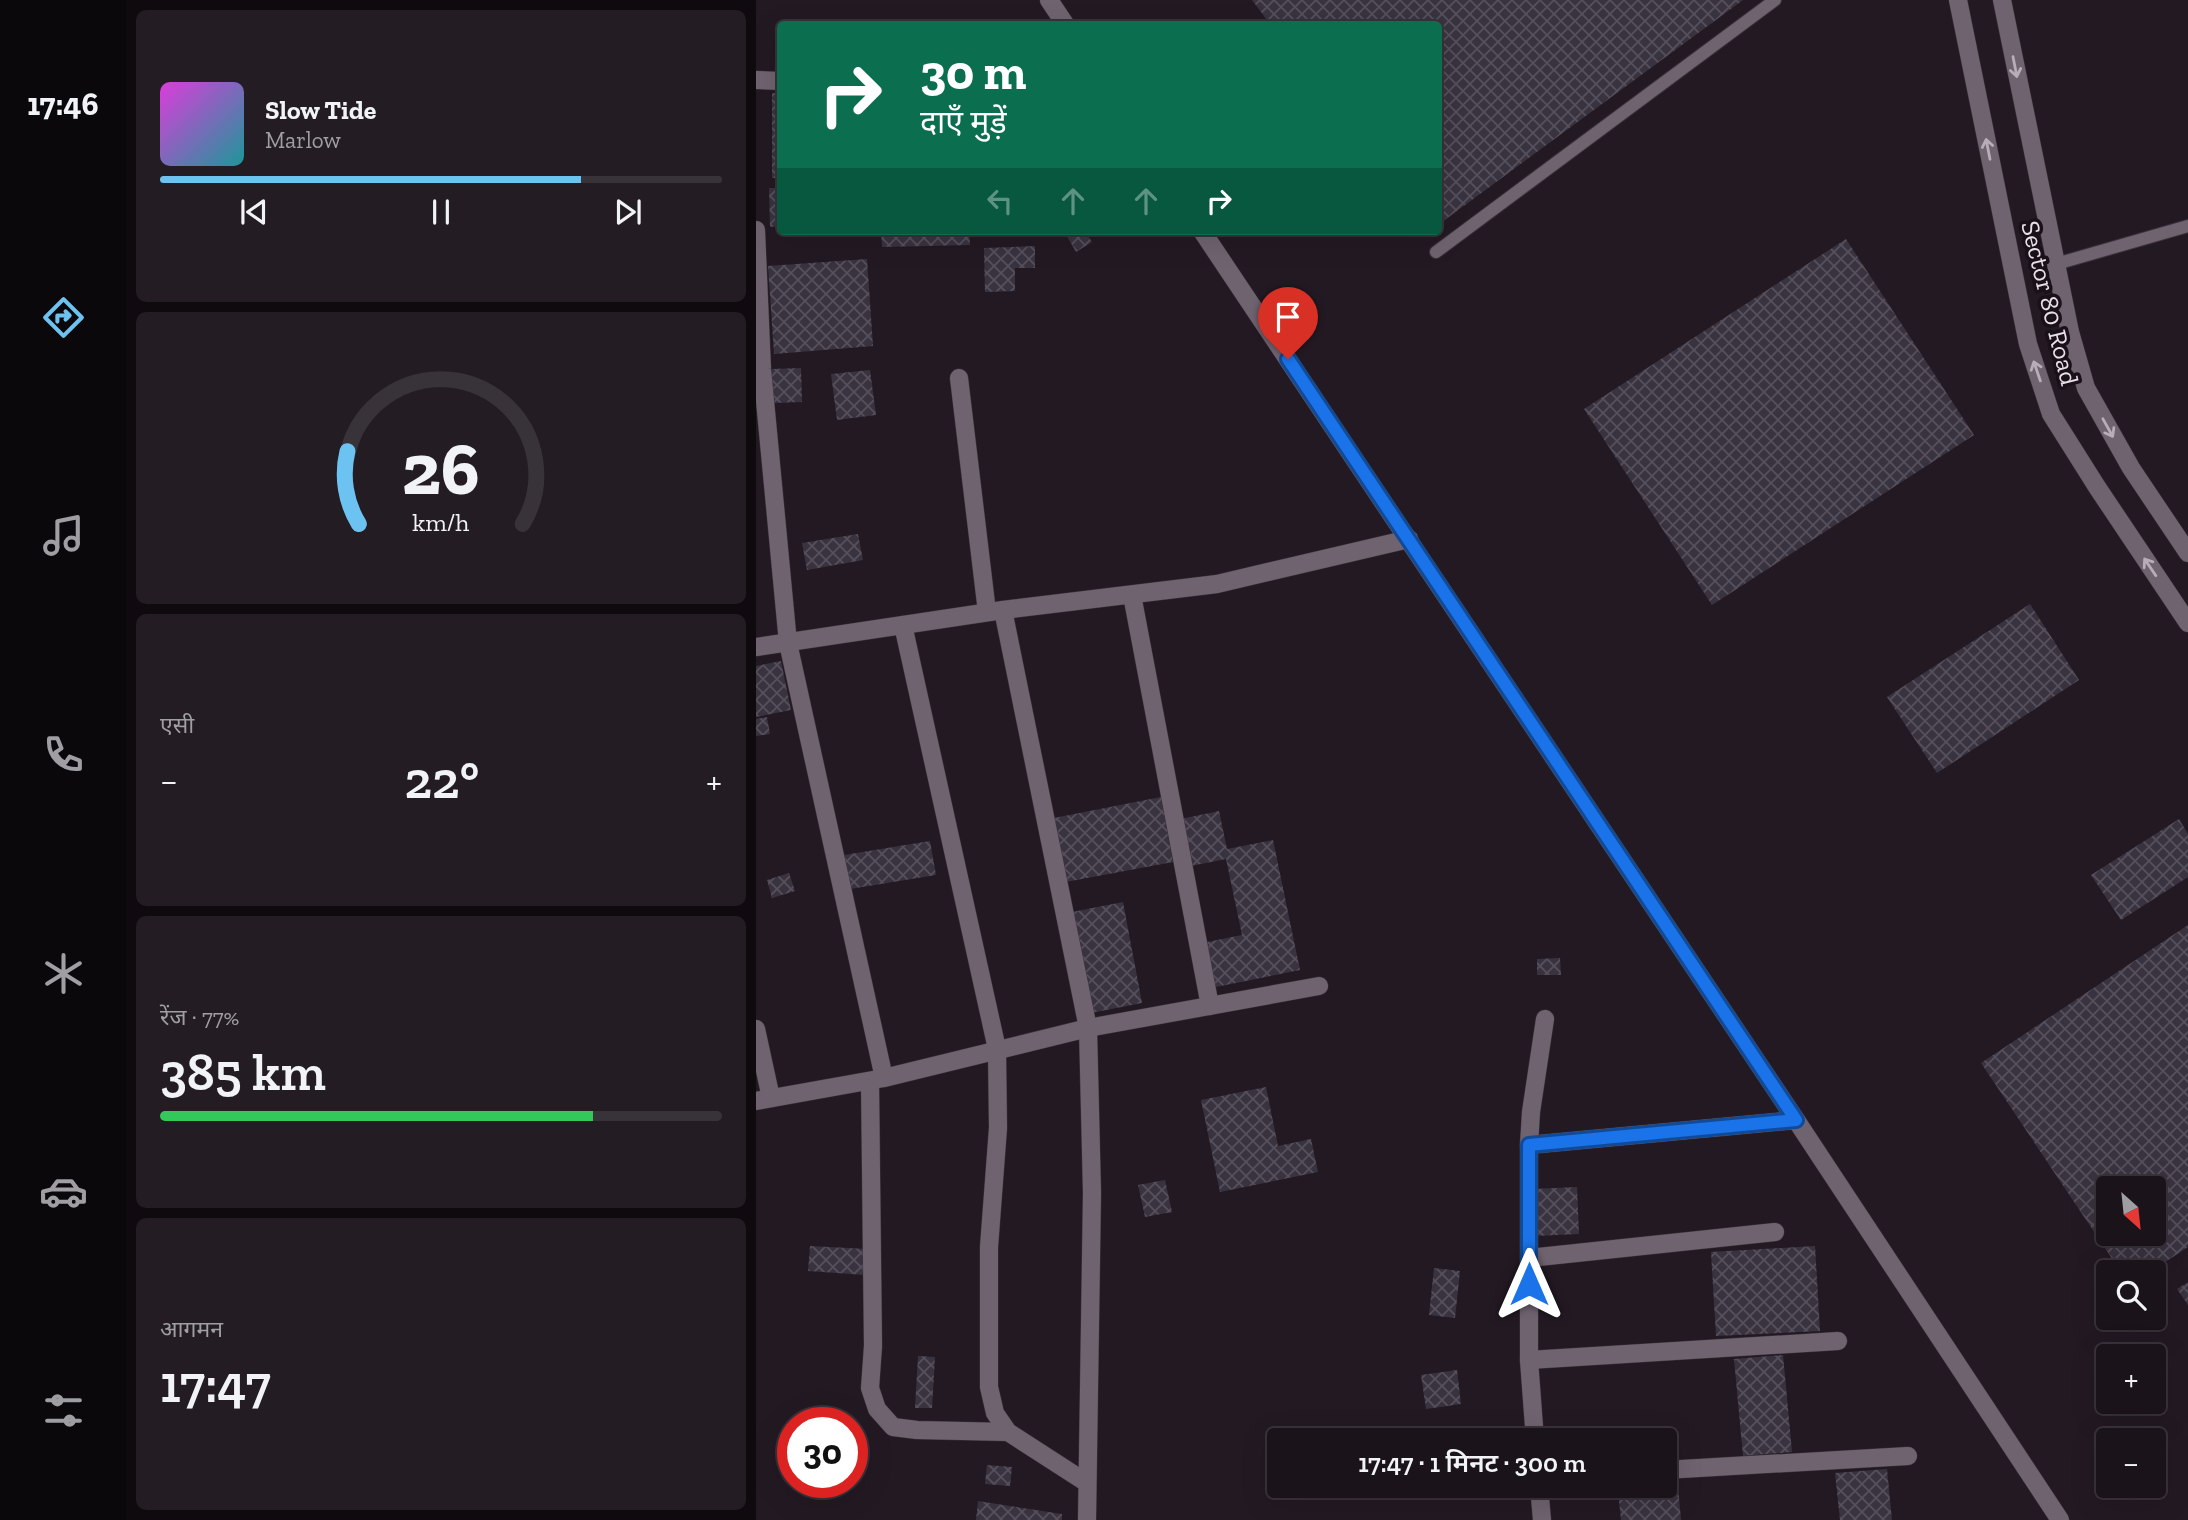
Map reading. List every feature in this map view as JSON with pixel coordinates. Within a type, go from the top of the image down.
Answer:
[{"type":"street","points":[[1049,0],[1063,21]]},
{"type":"street","name":"Sector 80 Road","points":[[1958,0],[2028,344],[2051,414],[2188,623]]},
{"type":"street","name":"Sector 80 Road","points":[[2002,0],[2070,332],[2086,388],[2131,468],[2188,553]]},
{"type":"street","points":[[756,80],[777,81]]},
{"type":"street","points":[[756,230],[762,369],[788,643],[877,1079],[870,1388],[877,1409],[893,1427],[1008,1432]]},
{"type":"street","points":[[1197,235],[1213,247]]},
{"type":"street","points":[[1205,235],[2060,1520]]},
{"type":"street","points":[[959,378],[995,611],[1088,1028],[1092,1193],[1087,1520]]},
{"type":"street","points":[[756,647],[995,611],[1217,584],[1409,539]]},
{"type":"street","points":[[1132,595],[1210,1006]]},
{"type":"street","points":[[903,625],[997,1049],[998,1128],[989,1247],[989,1387],[995,1413],[1008,1432],[1087,1483]]},
{"type":"street","points":[[756,1029],[764,1100],[877,1079],[1088,1028],[1318,986]]},
{"type":"street","points":[[1534,1428],[1529,1360],[1529,1145],[1531,1112],[1545,1019]]},
{"type":"street","points":[[1529,1145],[1796,1120]]},
{"type":"street","points":[[1529,1258],[1775,1232]]},
{"type":"street","points":[[1529,1360],[1838,1341]]},
{"type":"street","points":[[1677,1469],[1909,1456]]},
{"type":"street","points":[[1540,1498],[1542,1520]]},
{"type":"lane","points":[[1436,252],[1775,0]]},
{"type":"lane","points":[[2056,264],[2188,226]]},
{"type":"building","points":[[1252,0],[1743,0],[1442,222],[1442,21],[1268,21]]},
{"type":"building","points":[[772,93],[777,93],[777,178],[772,178]]},
{"type":"building","points":[[769,188],[777,188],[777,226],[770,227]]},
{"type":"building","points":[[881,235],[969,235],[970,245],[882,247]]},
{"type":"building","points":[[1066,235],[1088,235],[1092,242],[1076,252]]},
{"type":"building","points":[[1846,239],[1974,435],[1712,605],[1584,409]]},
{"type":"building","points":[[1035,246],[1035,268],[1015,268],[1015,291],[985,292],[984,248]]},
{"type":"building","points":[[867,259],[873,346],[774,354],[768,266]]},
{"type":"building","points":[[801,368],[802,402],[772,403],[772,369]]},
{"type":"building","points":[[870,370],[876,415],[837,420],[831,374]]},
{"type":"building","points":[[858,534],[863,560],[807,570],[802,543]]},
{"type":"building","points":[[2030,604],[2079,680],[1937,773],[1887,697]]},
{"type":"building","points":[[781,661],[791,710],[756,717],[756,666]]},
{"type":"building","points":[[767,717],[770,734],[756,736],[756,719]]},
{"type":"building","points":[[1161,797],[1173,862],[1066,882],[1054,818]]},
{"type":"building","points":[[1219,811],[1227,849],[1273,840],[1300,970],[1211,988],[1202,943],[1242,935],[1226,859],[1186,867],[1176,820]]},
{"type":"building","points":[[2179,819],[2188,834],[2188,877],[2121,920],[2091,875]]},
{"type":"building","points":[[930,841],[936,875],[844,890],[838,856]]},
{"type":"building","points":[[789,873],[795,891],[772,898],[767,880]]},
{"type":"building","points":[[1123,902],[1142,1003],[1091,1013],[1072,912]]},
{"type":"building","points":[[2188,925],[2188,1247],[2166,1261],[2113,1260],[2104,1246],[2166,1246],[2166,1176],[2096,1176],[2096,1235],[1981,1063]]},
{"type":"building","points":[[1560,958],[1561,975],[1537,975],[1537,959]]},
{"type":"building","points":[[1266,1087],[1278,1146],[1311,1139],[1318,1172],[1220,1192],[1201,1100]]},
{"type":"building","points":[[1165,1180],[1172,1212],[1145,1217],[1138,1185]]},
{"type":"building","points":[[1577,1187],[1579,1234],[1535,1236],[1534,1189]]},
{"type":"building","points":[[810,1246],[867,1249],[865,1275],[808,1271]]},
{"type":"building","points":[[1815,1246],[1820,1331],[1716,1336],[1711,1252]]},
{"type":"building","points":[[1434,1268],[1460,1271],[1455,1318],[1429,1315]]},
{"type":"building","points":[[2188,1282],[2188,1305],[2177,1289]]},
{"type":"building","points":[[1783,1355],[1792,1452],[1743,1456],[1734,1359]]},
{"type":"building","points":[[918,1356],[935,1357],[932,1408],[915,1408]]},
{"type":"building","points":[[1457,1370],[1461,1404],[1426,1409],[1421,1375]]},
{"type":"building","points":[[987,1465],[1012,1467],[1010,1486],[985,1484]]},
{"type":"building","points":[[1887,1469],[1892,1520],[1840,1520],[1835,1473]]},
{"type":"building","points":[[1677,1486],[1681,1520],[1621,1520],[1619,1498],[1677,1498]]},
{"type":"building","points":[[978,1501],[1062,1514],[1062,1520],[976,1520]]},
{"type":"route","points":[[1288,359],[1796,1120],[1529,1145],[1529,1284]]}]
